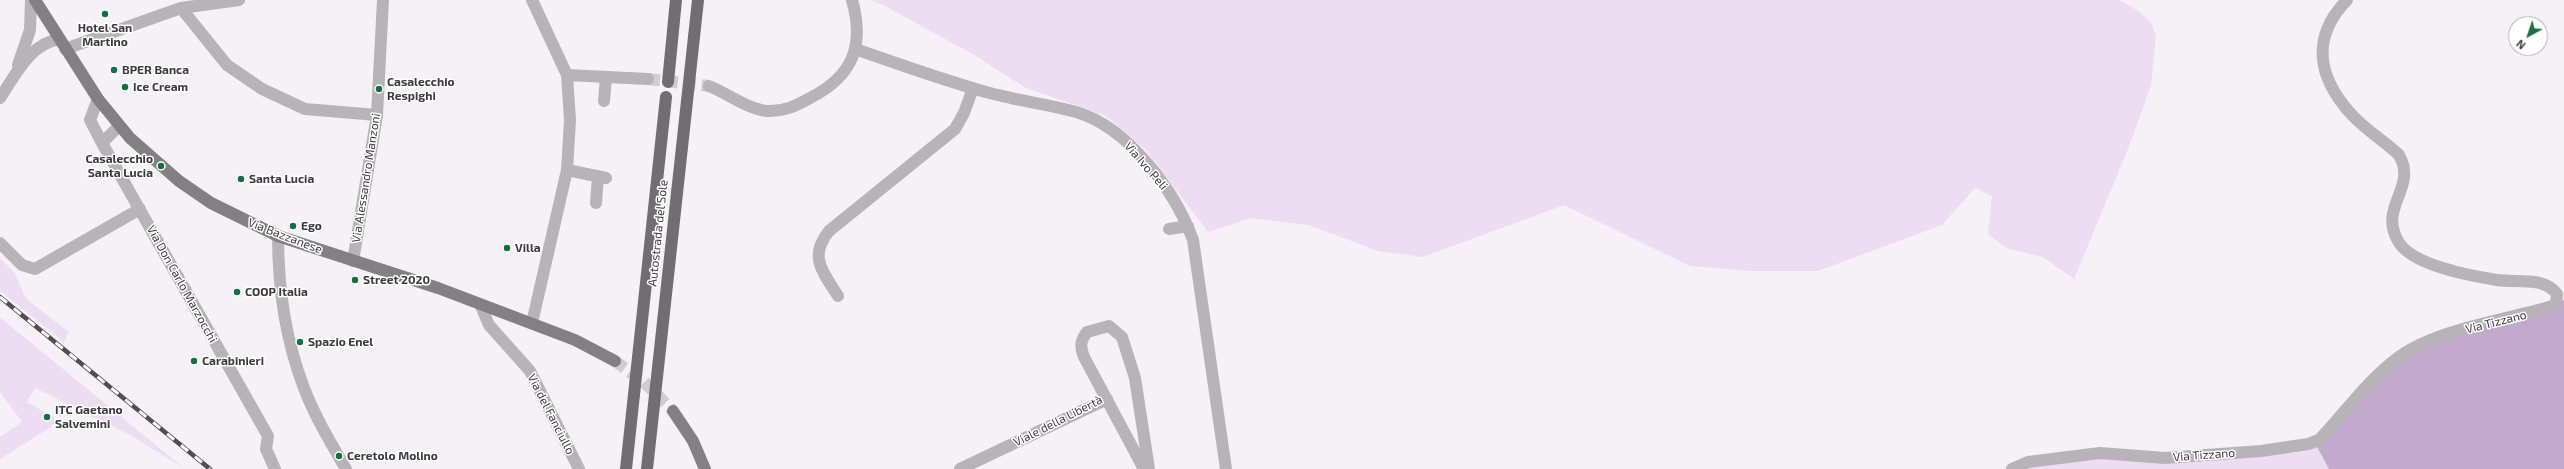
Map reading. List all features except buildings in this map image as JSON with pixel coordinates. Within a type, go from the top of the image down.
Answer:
[{"type":"highway","points":[[668,82],[676,0]]},
{"type":"highway","name":"Autostrada del Sole","points":[[647,469],[698,0]]},
{"type":"highway","name":"Autostrada del Sole","points":[[626,469],[666,97]]},
{"type":"main road","name":"Via Bazzanese","points":[[35,0],[98,99],[119,126],[149,156],[192,191],[234,216],[278,236],[532,323],[588,346],[615,361]]},
{"type":"main road","points":[[673,411],[693,441],[706,469]]},
{"type":"street","points":[[15,75],[30,30],[31,0]]},
{"type":"street","points":[[0,98],[15,75],[36,48],[47,41],[62,44],[183,4],[239,0]]},
{"type":"street","name":"Via Alessandro Manzoni","points":[[352,261],[378,115],[383,0]]},
{"type":"street","points":[[532,0],[567,75],[570,120],[567,170],[532,323]]},
{"type":"street","points":[[709,86],[746,104],[766,111],[785,110],[819,94],[837,81],[845,72],[855,49],[857,23],[852,0]]},
{"type":"street","name":"Via Tizzano","points":[[2012,469],[2028,462],[2100,453],[2165,458],[2261,451],[2308,444],[2319,440],[2368,385],[2395,359],[2410,350],[2437,336],[2556,305],[2557,294],[2544,284],[2498,280],[2456,271],[2423,260],[2404,248],[2398,241],[2391,221],[2393,204],[2403,188],[2404,163],[2399,154],[2353,116],[2335,95],[2331,88],[2322,55],[2328,24],[2347,0]]},
{"type":"street","points":[[183,4],[227,65],[262,88],[305,109],[378,115]]},
{"type":"street","name":"Via Ivo Peli","points":[[855,49],[973,88],[1077,112],[1105,125],[1130,146],[1155,174],[1174,201],[1188,226],[1193,240],[1226,469]]},
{"type":"street","points":[[567,75],[648,79]]},
{"type":"street","points":[[604,101],[606,77]]},
{"type":"street","points":[[838,296],[817,258],[820,241],[829,231],[955,129],[964,113],[973,88]]},
{"type":"street","name":"Via Don Carlo Marzocchi","points":[[98,99],[90,120],[268,436],[266,449],[275,469]]},
{"type":"street","points":[[102,143],[119,126]]},
{"type":"street","points":[[567,170],[602,177],[596,203]]},
{"type":"street","points":[[0,243],[22,265],[35,269],[140,209]]},
{"type":"street","points":[[1169,229],[1188,226]]},
{"type":"street","points":[[278,236],[282,297],[298,371],[314,410],[346,469]]},
{"type":"street","name":"Via del Fanciullo","points":[[480,304],[489,325],[530,371],[579,469]]},
{"type":"street","name":"Viale della Libertà","points":[[960,469],[1107,399],[1081,348],[1082,339],[1086,332],[1109,326],[1122,337],[1135,378],[1149,469]]},
{"type":"street","points":[[1107,399],[1144,469]]},
{"type":"shaded area","points":[[871,0],[2119,0],[2140,12],[2151,23],[2156,35],[2151,86],[2128,149],[2074,279],[2043,257],[2006,248],[1988,234],[1992,196],[1975,188],[1942,225],[1818,271],[1750,271],[1690,266],[1564,205],[1423,257],[1378,251],[1309,225],[1251,218],[1208,232],[1146,150],[1106,116],[1024,87],[976,56],[885,6]]},
{"type":"shaded area","points":[[0,258],[15,273],[23,293],[29,301],[69,332],[64,342],[0,291]]},
{"type":"shaded area","points":[[2564,300],[2564,469],[2329,469],[2315,443],[2386,367],[2429,336],[2523,317]]},
{"type":"shaded area","points":[[0,318],[185,469],[130,435],[35,388],[27,402],[55,418],[51,427],[0,459],[0,437],[22,422],[0,392]]},
{"type":"shaded area","points":[[2315,443],[2329,469],[2020,469],[2030,463]]},
{"type":"tunnel","points":[[648,79],[709,86]]},
{"type":"tunnel","points":[[615,361],[644,382],[673,411]]},
{"type":"railway","points":[[0,297],[210,469]]},
{"type":"place","name":"Hotel San Martino","points":[[105,14]]},
{"type":"place","name":"BPER Banca","points":[[114,70]]},
{"type":"place","name":"Ice Cream","points":[[125,87]]},
{"type":"place","name":"Casalecchio Respighi","points":[[379,89]]},
{"type":"place","name":"Casalecchio Santa Lucia","points":[[161,166]]},
{"type":"place","name":"Santa Lucia","points":[[241,179]]},
{"type":"place","name":"Ego","points":[[293,226]]},
{"type":"place","name":"Villa","points":[[507,248]]},
{"type":"place","name":"Street 2020","points":[[355,280]]},
{"type":"place","name":"COOP Italia","points":[[237,292]]},
{"type":"place","name":"Spazio Enel","points":[[300,342]]},
{"type":"place","name":"Carabinieri","points":[[194,361]]},
{"type":"place","name":"ITC Gaetano Salvemini","points":[[47,417]]},
{"type":"place","name":"Ceretolo Molino","points":[[339,456]]}]
